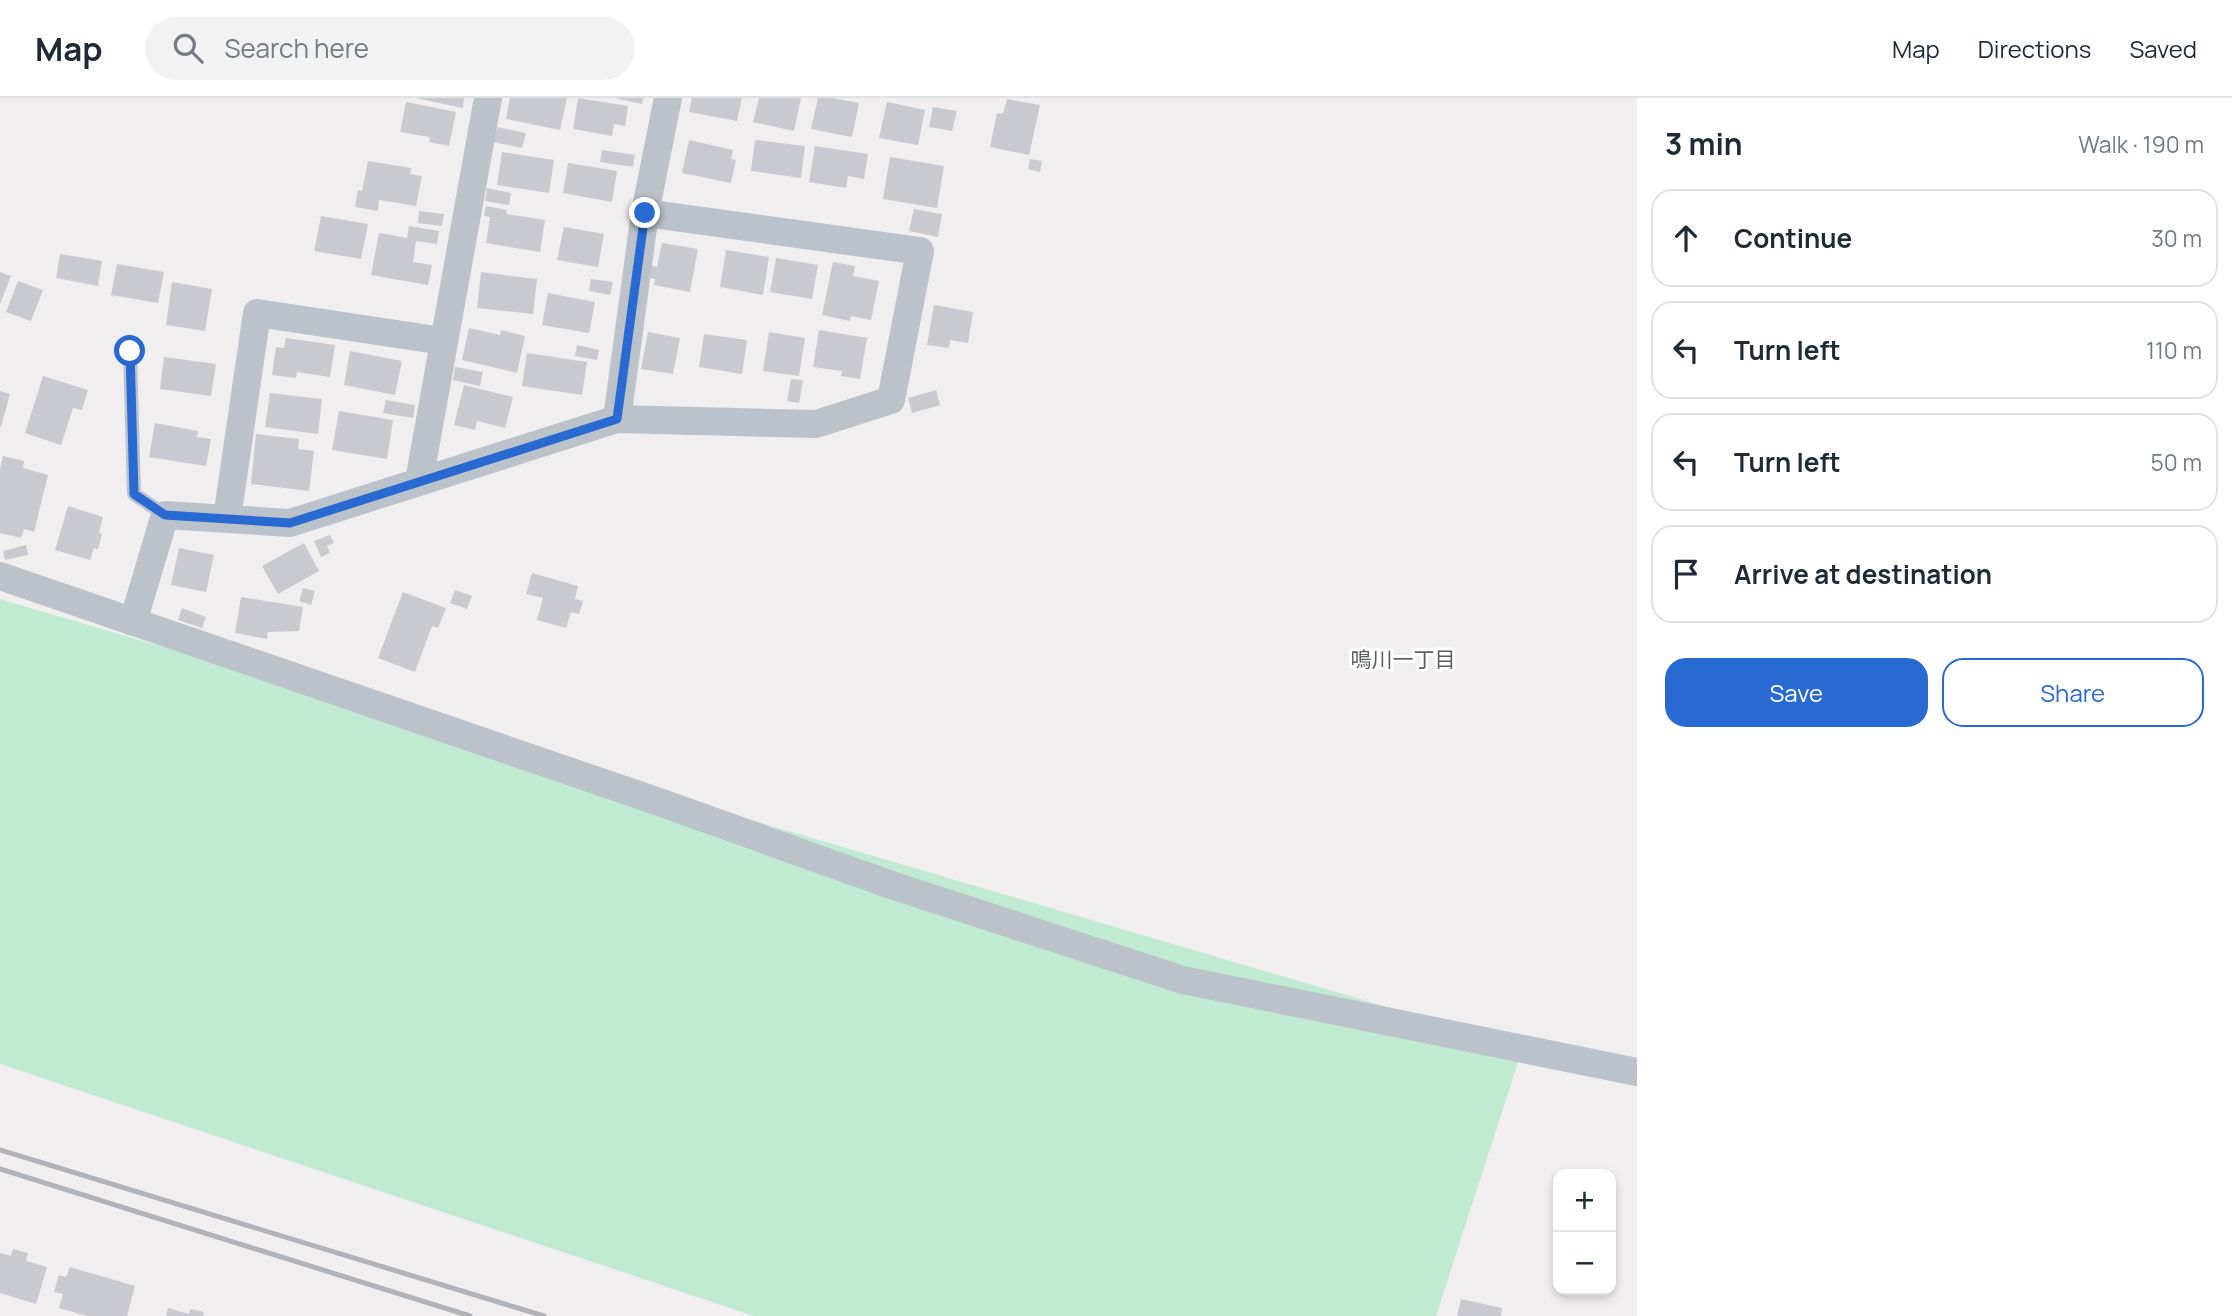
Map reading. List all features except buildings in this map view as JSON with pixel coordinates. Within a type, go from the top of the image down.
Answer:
[{"type":"street","points":[[419,481],[488,98]]},
{"type":"street","points":[[617,419],[645,213],[668,98]]},
{"type":"street","points":[[133,622],[165,515],[290,523],[617,419],[816,424],[891,400],[919,251],[645,213]]},
{"type":"street","points":[[227,518],[257,313],[443,341]]},
{"type":"street","points":[[0,576],[662,803],[894,886],[1183,980],[1637,1073]]},
{"type":"lane","points":[[130,351],[134,494],[165,515]]},
{"type":"green space","points":[[0,599],[1523,1047],[1436,1316],[754,1316],[0,1064]]},
{"type":"railway","points":[[0,1150],[544,1316]]},
{"type":"railway","points":[[0,1169],[470,1316]]},
{"type":"district","name":"鳴川一丁目","points":[[1403,659]]},
{"type":"route","points":[[130,351],[134,494],[165,515],[290,523],[617,419],[645,213]]}]
